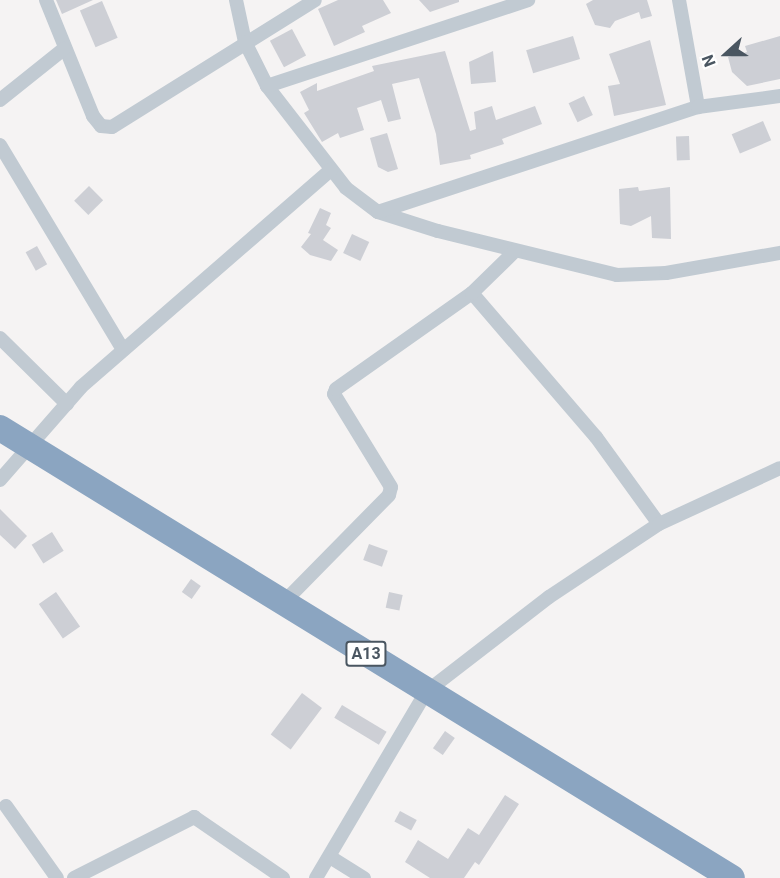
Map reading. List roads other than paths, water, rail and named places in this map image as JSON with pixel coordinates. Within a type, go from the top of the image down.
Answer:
[{"type":"highway","name":"A13","points":[[0,428],[426,692],[732,878]]},
{"type":"street","points":[[46,0],[93,116],[101,126],[112,127],[315,0]]},
{"type":"street","points":[[236,0],[245,42],[267,86],[346,188],[378,212],[515,251],[617,275],[666,273],[780,253]]},
{"type":"street","points":[[267,86],[528,0]]},
{"type":"street","points":[[679,0],[698,107]]},
{"type":"street","points":[[0,100],[64,49]]},
{"type":"street","points":[[378,212],[698,107],[780,96]]},
{"type":"street","points":[[0,145],[123,350]]},
{"type":"street","points":[[0,480],[27,444],[81,387],[331,170]]},
{"type":"street","points":[[283,603],[389,495],[391,487],[334,394],[336,389],[472,293],[515,251]]},
{"type":"street","points":[[472,293],[596,437],[659,524]]},
{"type":"street","points":[[0,338],[67,404]]},
{"type":"street","points":[[316,878],[426,692],[549,597],[659,524],[780,468]]},
{"type":"street","points":[[6,806],[57,878]]},
{"type":"street","points":[[74,878],[194,817],[284,878]]},
{"type":"street","points":[[330,856],[364,878]]}]
